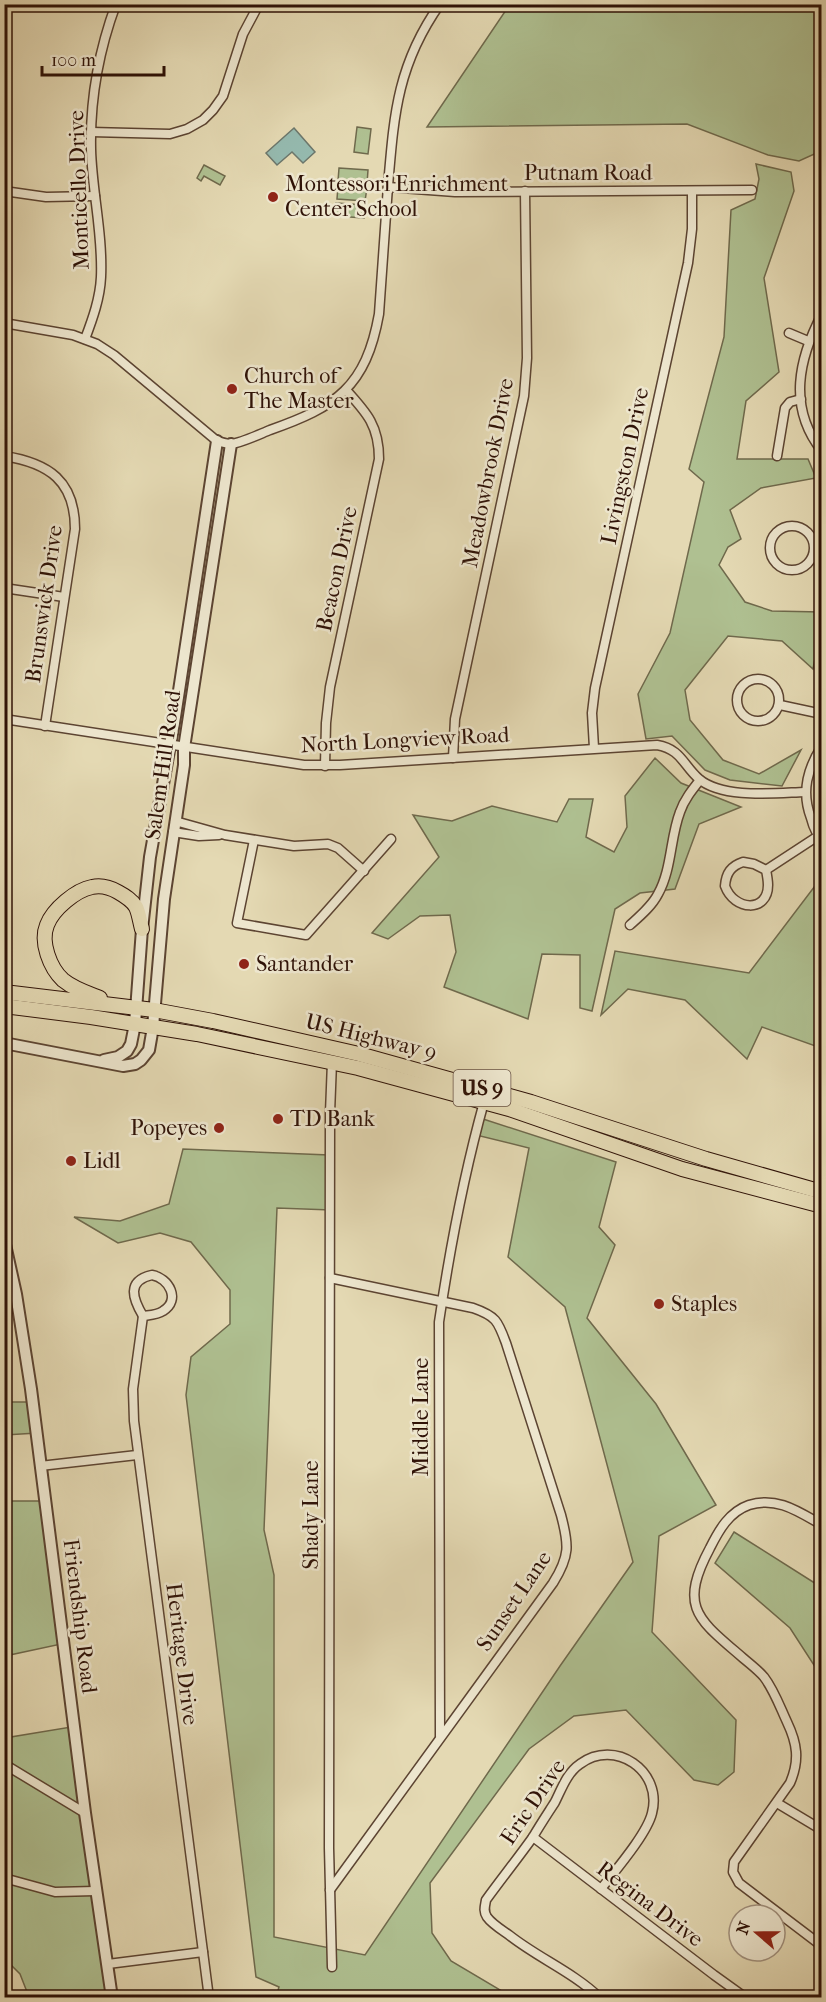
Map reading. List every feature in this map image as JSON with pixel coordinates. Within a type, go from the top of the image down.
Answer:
[{"type":"highway","points":[[130,1007],[85,993],[62,978],[54,968],[47,951],[45,939],[47,924],[54,913],[78,893],[90,887],[100,886],[113,889],[126,896],[136,908],[142,929]]},
{"type":"highway","name":"US Highway 9","points":[[4,992],[154,1010],[225,1023],[437,1075],[531,1102],[715,1162],[822,1192]]},
{"type":"highway","name":"US Highway 9","points":[[4,1006],[197,1034],[332,1062],[484,1102],[664,1163],[822,1206]]},
{"type":"street","name":"Monticello Drive","points":[[85,339],[97,304],[101,276],[92,132],[99,64],[116,4]]},
{"type":"street","points":[[92,132],[170,134],[187,129],[203,120],[223,96],[243,34],[259,4]]},
{"type":"street","points":[[4,323],[85,339],[114,355],[217,441],[231,444],[302,420],[323,408],[346,390],[362,368],[374,338],[379,314],[394,122],[402,79],[419,38],[440,4]]},
{"type":"street","name":"Putnam Road","points":[[388,188],[455,192],[752,190]]},
{"type":"street","points":[[4,191],[46,197],[95,196]]},
{"type":"street","name":"Livingston Drive","points":[[594,748],[592,713],[595,688],[688,263],[692,229],[692,191]]},
{"type":"street","name":"Meadowbrook Drive","points":[[453,758],[455,719],[524,396],[527,358],[525,192]]},
{"type":"street","points":[[822,314],[808,341],[801,366],[801,399],[804,417],[822,451]]},
{"type":"street","points":[[789,333],[808,341]]},
{"type":"street","name":"Beacon Drive","points":[[325,766],[330,687],[379,459],[378,440],[373,424],[346,390]]},
{"type":"street","points":[[777,456],[785,408],[790,402],[801,399]]},
{"type":"street","name":"Salem Hill Road","points":[[98,1061],[118,1057],[127,1050],[131,1044],[135,1024],[130,1007],[154,834],[170,746],[217,441]]},
{"type":"street","name":"Salem Hill Road","points":[[4,1043],[123,1066],[135,1064],[149,1050],[164,899],[184,765],[184,748],[231,444]]},
{"type":"street","name":"Brunswick Drive","points":[[4,456],[31,461],[46,468],[60,481],[70,497],[75,515],[75,529],[45,726]]},
{"type":"street","points":[[785,527],[798,527],[807,533],[818,556],[800,568],[783,569],[776,564],[772,555],[772,539],[785,527]]},
{"type":"street","points":[[4,588],[64,597]]},
{"type":"street","points":[[762,678],[776,689],[780,705],[767,720],[752,721],[743,716],[739,710],[738,695],[740,689],[749,680],[762,678]]},
{"type":"street","points":[[780,705],[822,714]]},
{"type":"street","name":"North Longview Road","points":[[4,720],[170,746],[325,766],[657,745],[677,753],[700,780]]},
{"type":"street","points":[[766,870],[820,837],[807,806],[805,792],[812,763],[822,746]]},
{"type":"street","points":[[630,925],[647,909],[658,894],[663,883],[678,814],[700,780],[717,789],[732,792],[805,792]]},
{"type":"street","points":[[154,834],[174,826],[199,836],[225,835],[294,846],[328,844],[338,848],[364,871]]},
{"type":"street","points":[[254,840],[237,923],[306,935],[391,839]]},
{"type":"street","points":[[743,862],[766,870],[768,884],[766,895],[762,900],[757,904],[746,905],[732,899],[725,886],[727,875],[732,867],[743,862]]},
{"type":"street","name":"Shady Lane","points":[[332,1062],[330,1113],[329,1891],[332,1967]]},
{"type":"street","name":"Middle Lane","points":[[440,1737],[439,1322],[471,1155],[484,1102]]},
{"type":"street","name":"Friendship Road","points":[[4,1240],[25,1348],[95,1891],[112,1998]]},
{"type":"street","name":"Heritage Drive","points":[[143,1316],[164,1311],[171,1302],[171,1289],[168,1282],[158,1276],[152,1275],[141,1279],[134,1291],[135,1302],[143,1316],[133,1389],[137,1455],[209,1998]]},
{"type":"street","name":"Sunset Lane","points":[[329,1891],[552,1583],[564,1563],[567,1551],[567,1536],[561,1515],[498,1322],[487,1312],[330,1278]]},
{"type":"street","points":[[40,1466],[137,1455]]},
{"type":"street","points":[[822,1525],[791,1508],[776,1503],[759,1503],[744,1508],[731,1516],[715,1537],[698,1569],[694,1587],[696,1606],[704,1623],[765,1678],[794,1736],[797,1749],[795,1771],[777,1803],[734,1862],[734,1875],[739,1883],[822,1946]]},
{"type":"street","name":"Eric Drive","points":[[600,1998],[582,1981],[524,1946],[487,1917],[484,1911],[486,1900],[532,1837],[568,1777],[581,1763],[590,1758],[608,1755],[633,1762],[645,1773],[652,1789],[654,1807],[646,1827],[601,1889]]},
{"type":"street","points":[[4,1764],[85,1813]]},
{"type":"street","points":[[777,1803],[822,1830]]},
{"type":"street","name":"Regina Drive","points":[[532,1837],[746,1998]]},
{"type":"street","points":[[4,1878],[56,1892],[95,1891]]},
{"type":"street","points":[[108,1964],[203,1952]]},
{"type":"green space","points":[[513,4],[821,5],[821,151],[799,161],[768,155],[687,124],[427,127],[506,10]]},
{"type":"green space","points":[[357,127],[371,129],[368,154],[354,152]]},
{"type":"green space","points":[[756,164],[791,172],[794,191],[764,278],[779,372],[746,401],[737,459],[808,459],[816,478],[761,488],[730,510],[741,539],[728,547],[719,565],[745,602],[772,611],[821,612],[821,628],[813,669],[782,641],[728,636],[685,690],[690,720],[723,760],[759,774],[801,750],[782,786],[730,780],[705,770],[672,736],[646,739],[638,694],[670,633],[704,482],[689,469],[724,337],[731,210],[755,199],[759,179]]},
{"type":"green space","points":[[204,165],[225,176],[220,185],[204,176],[201,181],[197,178]]},
{"type":"green space","points":[[339,168],[368,170],[367,184],[338,181]]},
{"type":"green space","points":[[338,186],[367,188],[365,201],[337,199]]},
{"type":"green space","points":[[336,203],[365,205],[364,218],[335,216]]},
{"type":"green space","points":[[655,758],[681,783],[741,807],[699,824],[675,889],[640,893],[615,909],[592,1011],[580,1008],[580,955],[542,954],[528,1019],[444,987],[456,952],[450,915],[420,916],[388,939],[372,933],[439,857],[413,815],[452,821],[492,806],[557,822],[569,799],[593,799],[586,837],[614,852],[627,827],[625,796]]},
{"type":"green space","points":[[821,878],[821,1048],[762,1027],[747,1059],[685,1000],[628,989],[601,1015],[615,951],[749,973]]},
{"type":"green space","points":[[480,1118],[616,1162],[599,1227],[615,1245],[587,1318],[656,1404],[716,1505],[659,1536],[652,1632],[736,1720],[734,1772],[718,1785],[694,1780],[626,1710],[574,1716],[529,1749],[430,1883],[432,1933],[451,1961],[512,1997],[276,1997],[279,1987],[256,1977],[186,1395],[191,1357],[230,1324],[230,1290],[191,1242],[160,1233],[118,1243],[74,1217],[120,1221],[169,1204],[183,1149],[329,1155],[331,1210],[277,1208],[264,1530],[274,1575],[274,1937],[365,1955],[633,1562],[565,1307],[508,1257],[529,1148],[476,1135]]},
{"type":"green space","points":[[5,1402],[35,1402],[37,1433],[5,1435]]},
{"type":"green space","points":[[5,1501],[46,1501],[66,1643],[5,1656],[4,1599],[9,1591],[5,1555]]},
{"type":"green space","points":[[734,1532],[821,1587],[821,1676],[790,1628],[715,1563]]},
{"type":"green space","points":[[77,1726],[114,1997],[29,1997],[20,1974],[5,1959],[5,1738]]},
{"type":"water","points":[[294,128],[315,152],[303,163],[292,152],[277,165],[266,153]]},
{"type":"place","name":"Montessori Enrichment Center School","points":[[273,197]]},
{"type":"place","name":"Church of The Master","points":[[232,389]]},
{"type":"place","name":"Santander","points":[[244,964]]},
{"type":"place","name":"TD Bank","points":[[278,1119]]},
{"type":"place","name":"Popeyes","points":[[219,1128]]},
{"type":"place","name":"Lidl","points":[[71,1161]]},
{"type":"place","name":"Staples","points":[[659,1304]]}]
